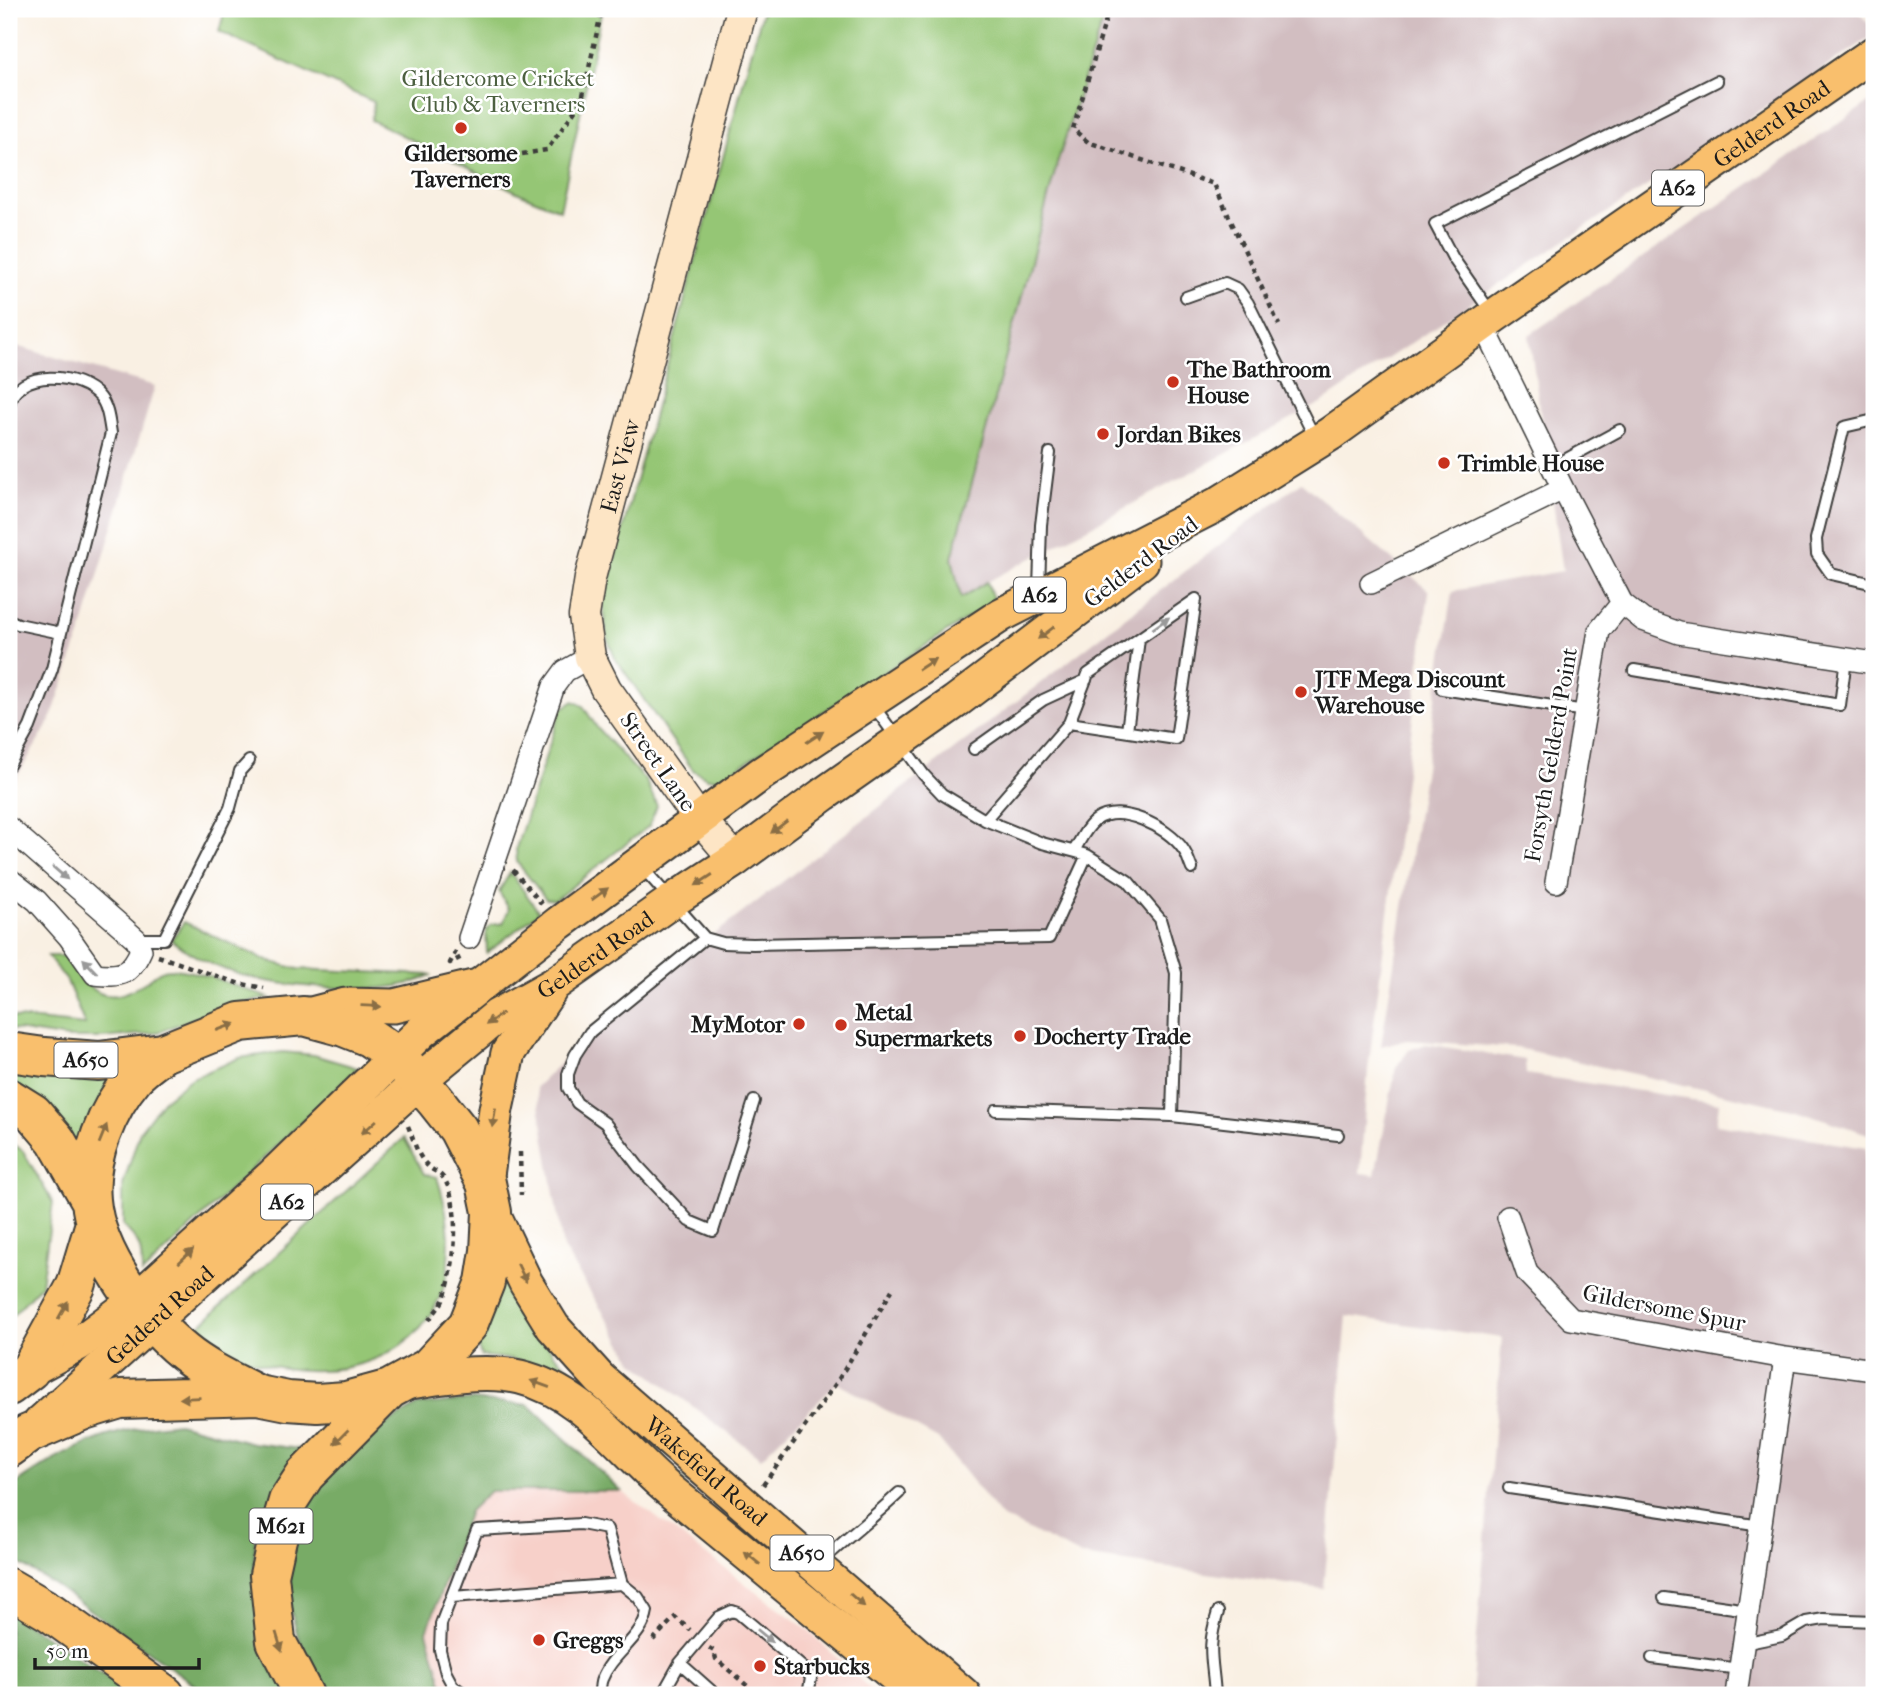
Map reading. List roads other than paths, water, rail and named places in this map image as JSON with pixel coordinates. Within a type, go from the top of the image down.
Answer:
[{"type":"highway","points":[[18,1441],[84,1410],[120,1399],[258,1395],[317,1403],[346,1401],[396,1386],[428,1368],[456,1341],[468,1325],[485,1282],[500,1199],[458,1129],[408,1069],[369,1037],[304,1016],[240,1022],[163,1053],[135,1077],[117,1101],[93,1161],[93,1212]]},
{"type":"highway","name":"A650","points":[[9,1052],[99,1061],[163,1053]]},
{"type":"highway","points":[[9,1098],[33,1113],[56,1140],[93,1212],[112,1264],[144,1311],[185,1353],[258,1395]]},
{"type":"highway","name":"Gelderd Road","points":[[16,1376],[76,1286],[93,1212]]},
{"type":"highway","name":"M621","points":[[303,1695],[276,1641],[269,1575],[288,1501],[305,1475],[396,1386]]},
{"type":"highway","points":[[9,1588],[50,1612],[164,1695]]},
{"type":"main road","name":"Gelderd Road","points":[[408,1069],[422,1031],[559,923],[761,774],[1001,615],[1218,504],[1318,442],[1874,53]]},
{"type":"main road","name":"Gelderd Road","points":[[18,1441],[144,1311],[408,1069],[553,985],[735,860],[955,702],[1218,504]]},
{"type":"main road","points":[[304,1016],[346,1005],[394,1006],[482,985]]},
{"type":"main road","points":[[500,1199],[496,1109],[508,1053],[553,985]]},
{"type":"main road","name":"Wakefield Road","points":[[500,1199],[526,1283],[553,1327],[600,1379],[964,1695]]},
{"type":"main road","name":"Gelderd Road","points":[[16,1376],[144,1311]]},
{"type":"main road","name":"Wakefield Road","points":[[396,1386],[469,1374],[520,1377],[552,1389],[580,1406],[650,1474],[918,1695]]},
{"type":"street","name":"East View","points":[[590,657],[584,616],[590,578],[742,9]]},
{"type":"street","points":[[1489,320],[1552,467],[1622,603],[1643,620],[1679,633],[1874,663]]},
{"type":"street","points":[[1371,583],[1563,489]]},
{"type":"street","name":"Forsyth Gelderd Point","points":[[1556,882],[1599,631],[1622,603]]},
{"type":"street","name":"Street Lane","points":[[590,657],[606,689],[698,819],[735,860]]},
{"type":"street","points":[[470,938],[486,907],[498,852],[554,686],[565,671],[590,657]]},
{"type":"street","points":[[9,828],[138,945],[134,966],[116,976],[95,974],[69,937],[45,910],[9,879]]},
{"type":"street","name":"Gildersome Spur","points":[[1508,1217],[1527,1273],[1571,1320],[1785,1358],[1874,1370]]},
{"type":"street","points":[[1736,1695],[1785,1358]]},
{"type":"lane","points":[[1489,320],[1436,224],[1717,81]]},
{"type":"lane","points":[[1186,296],[1225,283],[1238,289],[1248,303],[1318,442]]},
{"type":"lane","points":[[9,405],[10,399],[21,385],[44,377],[76,382],[99,396],[108,413],[111,433],[52,669],[30,727],[9,765]]},
{"type":"lane","points":[[1874,420],[1844,427],[1816,539],[1817,554],[1831,574],[1874,584]]},
{"type":"lane","points":[[1552,467],[1620,430]]},
{"type":"lane","points":[[1039,596],[1041,525],[1050,453]]},
{"type":"lane","points":[[985,820],[1069,723],[1088,674],[1196,599],[1176,739],[1069,723]]},
{"type":"lane","points":[[9,620],[61,633]]},
{"type":"lane","points":[[1127,732],[1139,639]]},
{"type":"lane","points":[[1634,670],[1840,705],[1846,659]]},
{"type":"lane","points":[[974,749],[1043,700],[1086,680]]},
{"type":"lane","points":[[1442,689],[1585,712]]},
{"type":"lane","points":[[870,701],[924,775],[942,794],[985,820],[1042,843],[1087,855],[1128,881],[1160,919],[1176,973],[1172,1116]]},
{"type":"lane","points":[[138,945],[164,939],[229,808],[240,772],[249,761]]},
{"type":"lane","points":[[1074,851],[1097,820],[1110,815],[1129,816],[1146,820],[1168,833],[1182,848],[1192,869]]},
{"type":"lane","points":[[640,864],[705,938],[723,943],[752,944],[1049,938],[1087,855]]},
{"type":"lane","points":[[705,938],[590,1031],[575,1055],[568,1074],[568,1088],[577,1103],[605,1123],[638,1166],[689,1221],[713,1231],[754,1101]]},
{"type":"lane","points":[[996,1111],[1172,1116],[1338,1135]]},
{"type":"lane","points":[[1508,1488],[1761,1526]]},
{"type":"lane","points":[[817,1566],[847,1536],[870,1522],[899,1493]]},
{"type":"lane","points":[[466,1695],[453,1686],[446,1673],[440,1650],[441,1624],[477,1530],[582,1524],[607,1529],[622,1584],[638,1597],[648,1611],[646,1622],[601,1679],[600,1695]]},
{"type":"lane","points":[[452,1597],[622,1584]]},
{"type":"lane","points":[[1664,1598],[1748,1610]]},
{"type":"lane","points":[[662,1695],[680,1663],[726,1612],[738,1613],[807,1671],[811,1678],[808,1695]]},
{"type":"lane","points":[[1214,1695],[1210,1651],[1211,1633],[1218,1612]]},
{"type":"lane","points":[[1743,1644],[1782,1636],[1806,1622],[1815,1620],[1874,1621]]},
{"type":"lane","points":[[1652,1658],[1740,1669]]},
{"type":"lane","points":[[680,1663],[716,1695]]},
{"type":"place","name":"Gildersome Taverners","points":[[461,128]]},
{"type":"place","name":"The Bathroom House","points":[[1173,382]]},
{"type":"place","name":"Jordan Bikes","points":[[1103,434]]},
{"type":"place","name":"Trimble House","points":[[1444,463]]},
{"type":"place","name":"JTF Mega Discount Warehouse","points":[[1301,692]]},
{"type":"place","name":"MyMotor","points":[[799,1024]]},
{"type":"place","name":"Metal Supermarkets","points":[[841,1025]]},
{"type":"place","name":"Docherty Trade","points":[[1020,1036]]},
{"type":"place","name":"Greggs","points":[[539,1640]]},
{"type":"place","name":"Starbucks","points":[[760,1666]]},
{"type":"park label","name":"Gildercome Cricket Club & Taverners","points":[[498,91]]}]
